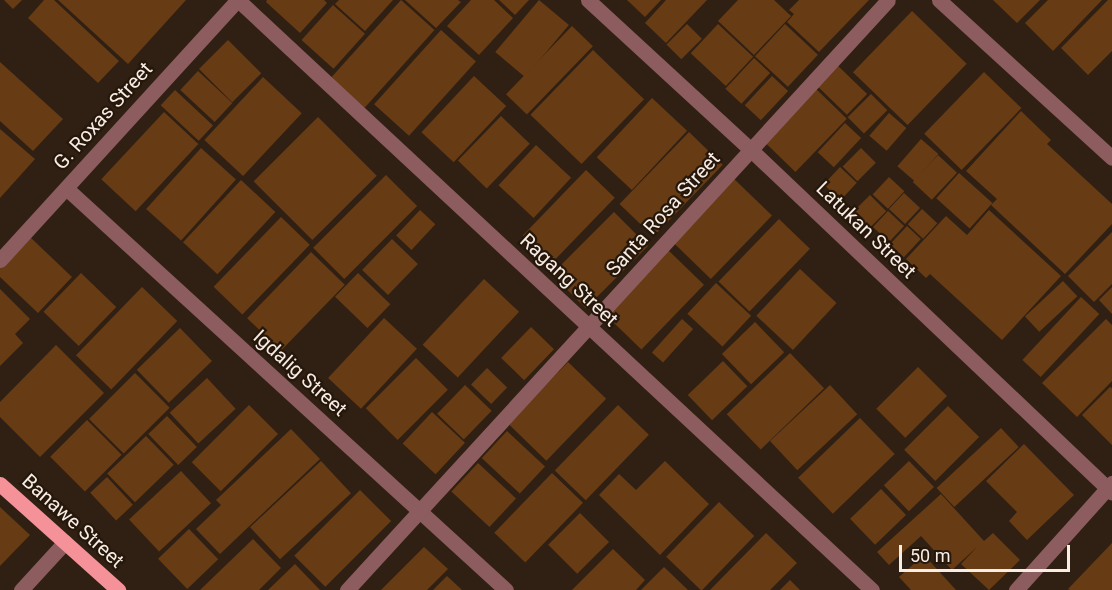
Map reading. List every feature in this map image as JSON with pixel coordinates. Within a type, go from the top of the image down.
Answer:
[{"type":"main road","name":"Banawe Street","points":[[0,484],[118,590]]},
{"type":"street","name":"G. Roxas Street","points":[[0,260],[238,0]]},
{"type":"street","name":"Ragang Street","points":[[238,0],[872,590]]},
{"type":"street","name":"Latukan Street","points":[[588,0],[1110,488]]},
{"type":"street","name":"Santa Rosa Street","points":[[347,590],[888,0]]},
{"type":"street","points":[[939,0],[1112,158]]},
{"type":"street","name":"Igdalig Street","points":[[66,188],[507,590]]},
{"type":"street","points":[[1016,590],[1110,488]]},
{"type":"street","points":[[21,590],[65,542]]},
{"type":"building","points":[[4,0],[22,0],[13,9]]},
{"type":"building","points":[[44,0],[54,0],[119,61],[98,83],[28,18]]},
{"type":"building","points":[[58,0],[186,0],[128,64]]},
{"type":"building","points":[[267,0],[324,0],[327,3],[300,33],[266,2]]},
{"type":"building","points":[[339,0],[393,0],[365,31],[335,4]]},
{"type":"building","points":[[401,0],[434,30],[364,108],[331,78]]},
{"type":"building","points":[[405,0],[458,0],[461,2],[436,28]]},
{"type":"building","points":[[471,0],[494,0],[513,18],[479,55],[447,26]]},
{"type":"building","points":[[499,0],[529,0],[515,15]]},
{"type":"building","points":[[539,0],[569,25],[525,77],[495,52]]},
{"type":"building","points":[[627,0],[661,0],[645,17]]},
{"type":"building","points":[[666,0],[707,0],[666,43],[645,23]]},
{"type":"building","points":[[738,0],[774,0],[791,16],[754,55],[718,21]]},
{"type":"building","points":[[799,0],[869,0],[819,52],[787,22],[794,14],[789,10]]},
{"type":"building","points":[[993,0],[1040,0],[1017,23]]},
{"type":"building","points":[[1048,0],[1102,0],[1053,51],[1025,23]]},
{"type":"building","points":[[1108,0],[1112,0],[1112,51],[1088,75],[1061,48]]},
{"type":"building","points":[[333,5],[365,34],[334,69],[302,40]]},
{"type":"building","points":[[912,11],[967,64],[908,125],[853,72]]},
{"type":"building","points":[[687,24],[702,39],[681,59],[666,45]]},
{"type":"building","points":[[718,24],[753,57],[726,86],[691,53]]},
{"type":"building","points":[[785,24],[818,55],[788,87],[755,56]]},
{"type":"building","points":[[572,26],[593,46],[527,114],[506,94]]},
{"type":"building","points":[[441,30],[476,61],[409,136],[374,104]]},
{"type":"building","points":[[228,40],[261,73],[232,102],[199,69]]},
{"type":"building","points":[[593,50],[644,99],[582,164],[530,115]]},
{"type":"building","points":[[754,58],[770,73],[741,104],[725,89]]},
{"type":"building","points":[[0,62],[63,119],[33,151],[0,121]]},
{"type":"building","points":[[834,62],[867,94],[847,115],[814,83]]},
{"type":"building","points":[[198,71],[232,103],[215,122],[180,90]]},
{"type":"building","points":[[984,72],[1021,108],[962,170],[924,134]]},
{"type":"building","points":[[474,76],[506,106],[454,162],[421,132]]},
{"type":"building","points":[[772,76],[788,91],[761,120],[745,105]]},
{"type":"building","points":[[263,77],[302,113],[243,176],[204,140]]},
{"type":"building","points":[[813,86],[847,119],[795,172],[762,139]]},
{"type":"building","points":[[175,90],[213,125],[199,141],[161,105]]},
{"type":"building","points":[[871,94],[887,110],[864,134],[848,117]]},
{"type":"building","points":[[652,98],[687,131],[632,190],[597,157]]},
{"type":"building","points":[[1021,111],[1051,140],[1047,144],[1112,204],[1112,224],[1065,274],[991,205],[997,199],[966,171]]},
{"type":"building","points":[[164,112],[198,144],[136,211],[101,179]]},
{"type":"building","points":[[889,113],[906,128],[887,151],[869,136]]},
{"type":"building","points":[[501,116],[530,144],[487,188],[458,161]]},
{"type":"building","points":[[318,117],[377,176],[312,240],[254,181]]},
{"type":"building","points":[[845,123],[861,138],[834,167],[818,152]]},
{"type":"building","points":[[0,129],[35,159],[0,198]]},
{"type":"building","points":[[689,132],[723,165],[653,237],[620,204]]},
{"type":"building","points":[[921,139],[938,154],[915,181],[897,166]]},
{"type":"building","points":[[536,145],[571,178],[534,218],[498,185]]},
{"type":"building","points":[[201,148],[236,179],[181,240],[146,209]]},
{"type":"building","points":[[861,148],[876,163],[857,181],[843,166]]},
{"type":"building","points":[[938,155],[957,173],[932,200],[913,182]]},
{"type":"building","points":[[840,167],[857,183],[840,200],[824,185]]},
{"type":"building","points":[[586,170],[615,198],[552,263],[523,235]]},
{"type":"building","points":[[959,173],[992,203],[970,228],[936,198]]},
{"type":"building","points":[[386,175],[417,206],[344,279],[313,248]]},
{"type":"building","points":[[731,176],[772,216],[711,279],[670,239]]},
{"type":"building","points":[[889,177],[904,191],[888,209],[873,195]]},
{"type":"building","points":[[241,180],[275,212],[217,274],[183,242]]},
{"type":"building","points":[[904,193],[920,208],[905,224],[889,209]]},
{"type":"building","points":[[870,195],[886,211],[870,228],[854,211]]},
{"type":"building","points":[[922,209],[937,223],[923,239],[908,224]]},
{"type":"building","points":[[420,210],[435,224],[411,250],[396,236]]},
{"type":"building","points":[[989,210],[1061,276],[1002,340],[930,274],[926,278],[906,259],[946,216],[967,235]]},
{"type":"building","points":[[888,211],[904,226],[889,242],[873,227]]},
{"type":"building","points":[[614,212],[648,246],[586,308],[552,274]]},
{"type":"building","points":[[281,217],[310,245],[242,315],[214,287]]},
{"type":"building","points":[[779,219],[810,249],[749,311],[719,282]]},
{"type":"building","points":[[907,226],[921,239],[904,257],[890,244]]},
{"type":"building","points":[[1112,232],[1112,284],[1094,302],[1068,276]]},
{"type":"building","points":[[30,237],[72,277],[38,313],[0,277],[0,268]]},
{"type":"building","points":[[392,239],[418,264],[388,295],[362,270]]},
{"type":"building","points":[[668,250],[704,285],[641,349],[605,315]]},
{"type":"building","points":[[311,252],[345,285],[281,351],[247,318]]},
{"type":"building","points":[[800,269],[837,303],[793,350],[756,316]]},
{"type":"building","points":[[81,273],[116,307],[79,346],[43,312]]},
{"type":"building","points":[[358,273],[390,304],[367,328],[335,297]]},
{"type":"building","points":[[484,279],[519,312],[458,378],[423,345]]},
{"type":"building","points":[[1063,281],[1077,296],[1039,332],[1025,316]]},
{"type":"building","points":[[716,283],[751,316],[722,346],[687,314]]},
{"type":"building","points":[[142,287],[177,321],[111,389],[76,355]]},
{"type":"building","points":[[1112,287],[1112,314],[1099,300]]},
{"type":"building","points":[[0,289],[30,319],[15,334],[23,343],[0,366]]},
{"type":"building","points":[[1081,297],[1099,314],[1041,377],[1022,360]]},
{"type":"building","points":[[384,318],[417,349],[361,409],[328,378]]},
{"type":"building","points":[[682,319],[693,329],[663,362],[652,352]]},
{"type":"building","points":[[1106,319],[1112,325],[1112,381],[1077,417],[1042,383]]},
{"type":"building","points":[[755,322],[784,352],[751,384],[722,354]]},
{"type":"building","points":[[531,327],[554,349],[524,380],[501,358]]},
{"type":"building","points":[[180,328],[212,361],[169,403],[137,370]]},
{"type":"building","points":[[56,345],[104,393],[40,457],[0,417],[0,402]]},
{"type":"building","points":[[790,353],[824,388],[761,449],[727,414]]},
{"type":"building","points":[[416,358],[448,390],[398,440],[366,408]]},
{"type":"building","points":[[723,361],[747,386],[712,420],[688,395]]},
{"type":"building","points":[[568,362],[606,399],[546,461],[508,424]]},
{"type":"building","points":[[918,367],[947,396],[905,438],[876,409]]},
{"type":"building","points":[[487,368],[507,387],[491,404],[471,385]]},
{"type":"building","points":[[135,373],[170,408],[124,454],[89,419]]},
{"type":"building","points":[[207,378],[236,409],[198,443],[170,413]]},
{"type":"building","points":[[465,385],[492,411],[464,439],[437,414]]},
{"type":"building","points":[[830,385],[857,414],[797,470],[770,441]]},
{"type":"building","points":[[1110,387],[1112,388],[1112,445],[1082,415]]},
{"type":"building","points":[[249,405],[278,434],[221,491],[192,462]]},
{"type":"building","points":[[618,405],[649,435],[586,500],[555,470]]},
{"type":"building","points":[[948,406],[979,437],[935,481],[904,450]]},
{"type":"building","points":[[432,412],[465,443],[436,474],[403,443]]},
{"type":"building","points":[[167,416],[197,447],[178,465],[148,434]]},
{"type":"building","points":[[860,418],[895,454],[833,514],[798,478]]},
{"type":"building","points":[[87,420],[122,455],[85,491],[50,457]]},
{"type":"building","points":[[1001,428],[1019,447],[954,507],[937,488]]},
{"type":"building","points":[[291,429],[320,459],[220,554],[196,529],[221,505],[216,500]]},
{"type":"building","points":[[507,431],[545,466],[520,494],[482,458]]},
{"type":"building","points":[[146,436],[174,465],[135,502],[107,474]]},
{"type":"building","points":[[1024,444],[1074,495],[1027,540],[1009,521],[1017,512],[986,481]]},
{"type":"building","points":[[321,461],[351,493],[280,559],[250,527]]},
{"type":"building","points":[[665,461],[709,504],[660,555],[599,495],[619,474],[636,490]]},
{"type":"building","points":[[909,461],[934,487],[909,511],[884,485]]},
{"type":"building","points":[[478,463],[516,498],[489,527],[451,492]]},
{"type":"building","points":[[181,471],[211,503],[159,552],[129,519]]},
{"type":"building","points":[[552,473],[583,503],[525,563],[494,533]]},
{"type":"building","points":[[107,477],[133,505],[116,520],[90,493]]},
{"type":"building","points":[[881,489],[906,515],[875,545],[850,519]]},
{"type":"building","points":[[360,490],[391,521],[325,587],[294,556]]},
{"type":"building","points":[[941,494],[984,541],[993,533],[1020,560],[989,590],[961,564],[977,547],[952,570],[921,536],[889,565],[877,552]]},
{"type":"building","points":[[719,502],[754,536],[702,590],[666,557]]},
{"type":"building","points":[[0,507],[30,535],[0,566]]},
{"type":"building","points":[[580,513],[609,542],[577,574],[548,545]]},
{"type":"building","points":[[189,529],[218,559],[187,589],[158,559]]},
{"type":"building","points":[[766,533],[797,563],[770,590],[710,590]]},
{"type":"building","points":[[253,539],[281,568],[259,590],[200,590]]},
{"type":"building","points":[[1112,543],[1112,590],[1068,589]]},
{"type":"building","points":[[424,547],[448,569],[427,590],[381,590]]},
{"type":"building","points":[[613,549],[645,580],[636,590],[572,590]]},
{"type":"building","points":[[924,555],[956,590],[911,590],[899,577]]},
{"type":"building","points":[[295,564],[320,590],[268,590]]},
{"type":"building","points":[[664,567],[688,590],[641,590]]},
{"type":"building","points":[[447,576],[462,590],[433,590]]},
{"type":"building","points":[[790,580],[800,590],[780,590]]}]
